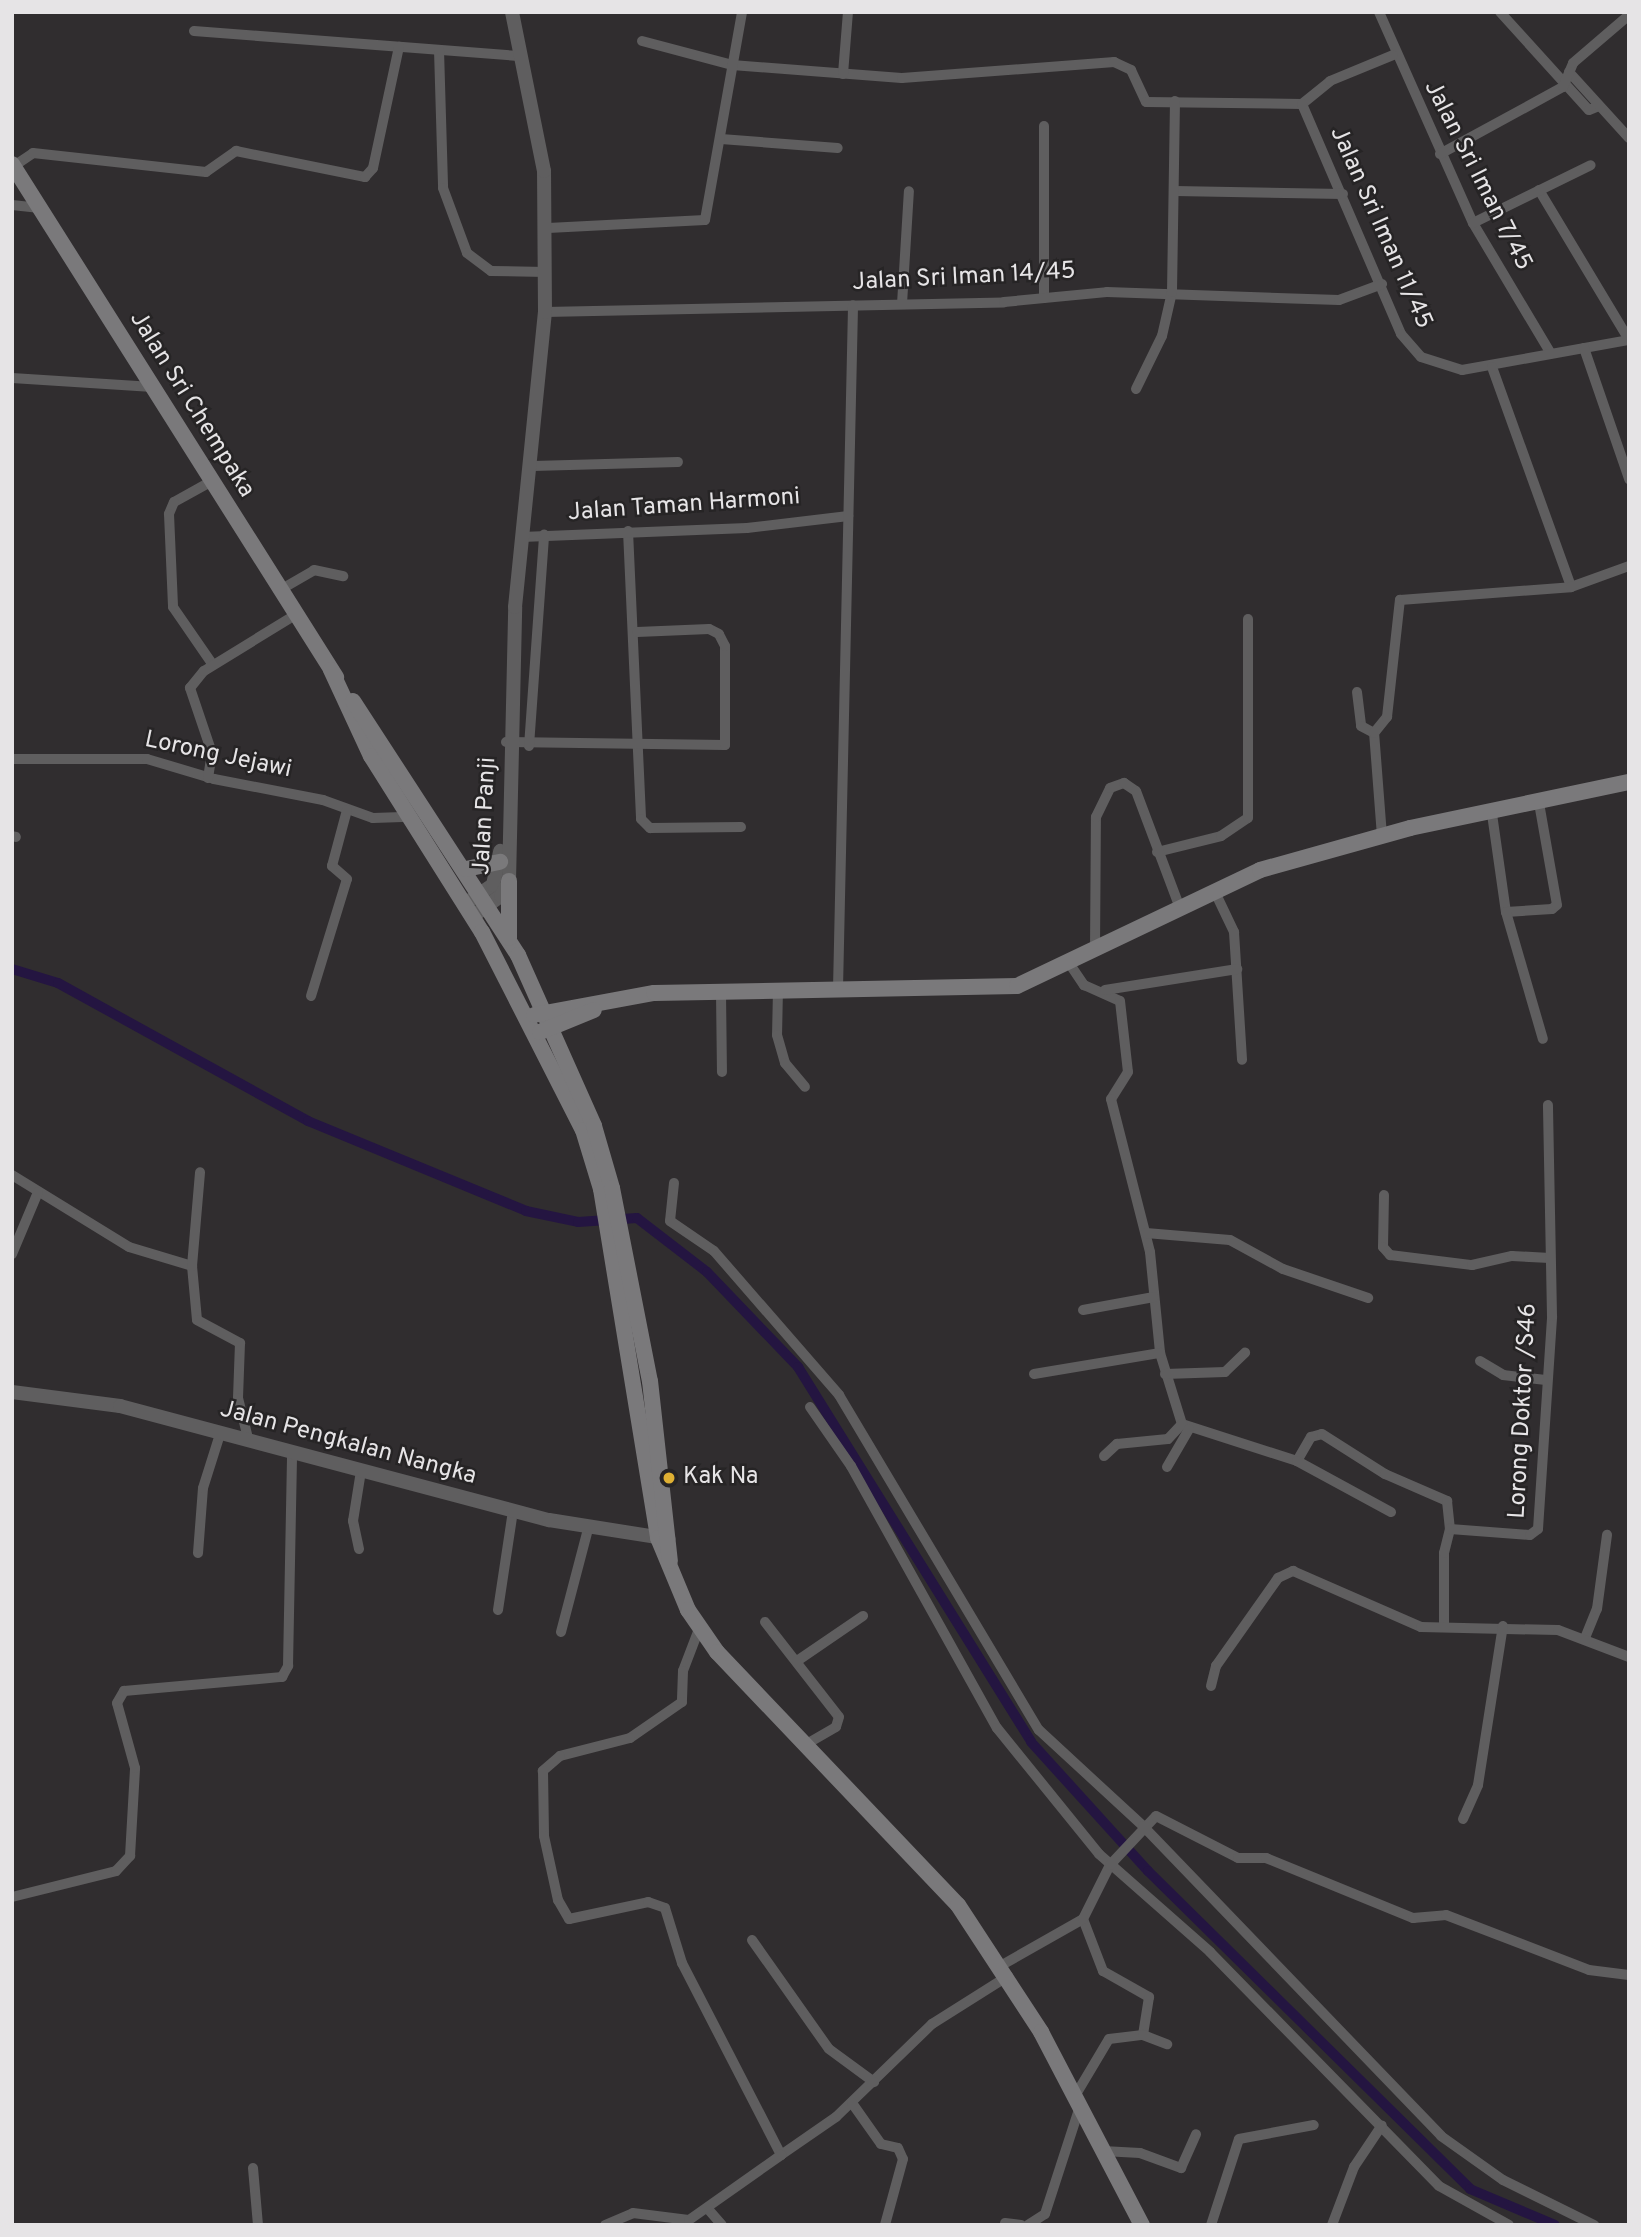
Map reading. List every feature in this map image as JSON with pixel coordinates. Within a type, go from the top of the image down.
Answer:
[{"type":"main road","name":"Jalan Sri Chempaka","points":[[13,165],[331,670]]},
{"type":"main road","points":[[331,670],[370,756],[469,910],[583,1130],[609,1192]]},
{"type":"main road","points":[[331,670],[466,869],[509,940],[594,1126],[609,1192],[670,1564],[699,1629],[936,1878],[1005,1971],[1142,2225]]},
{"type":"main road","points":[[526,1018],[547,1019],[654,993],[675,995],[778,989],[995,989],[1069,963],[1214,890],[1287,861],[1382,836],[1629,782]]},
{"type":"main road","points":[[466,869],[500,862]]},
{"type":"main road","points":[[509,881],[509,940]]},
{"type":"main road","points":[[535,1034],[547,1019]]},
{"type":"street","points":[[469,910],[485,900],[500,862],[509,743],[512,652],[522,537],[533,466],[547,272],[548,228],[538,129],[512,12]]},
{"type":"street","points":[[548,228],[705,220],[742,12]]},
{"type":"street","points":[[843,74],[848,12]]},
{"type":"street","name":"Jalan Sri Iman 7/45","points":[[1379,12],[1393,55],[1473,223],[1551,354]]},
{"type":"street","points":[[1500,12],[1589,110],[1599,106]]},
{"type":"street","points":[[1440,154],[1565,85],[1569,72],[1621,16]]},
{"type":"street","points":[[194,31],[522,56]]},
{"type":"street","points":[[642,41],[732,65],[843,74],[955,77],[1114,62],[1130,70],[1146,102],[1303,104],[1330,81],[1393,55]]},
{"type":"street","points":[[13,165],[33,153],[206,172],[236,150],[365,177],[373,169],[399,47]]},
{"type":"street","points":[[439,50],[443,188],[467,253],[491,271],[547,272]]},
{"type":"street","points":[[1569,72],[1629,138]]},
{"type":"street","points":[[1136,388],[1161,336],[1172,292],[1175,102]]},
{"type":"street","name":"Jalan Sri Iman 11/45","points":[[1303,104],[1402,334],[1421,357],[1447,369],[1492,367],[1629,340]]},
{"type":"street","points":[[1044,126],[1044,298]]},
{"type":"street","points":[[721,139],[838,148]]},
{"type":"street","points":[[1473,223],[1591,165]]},
{"type":"street","points":[[1539,190],[1629,340]]},
{"type":"street","points":[[902,304],[909,191]]},
{"type":"street","points":[[1175,191],[1343,194]]},
{"type":"street","points":[[12,205],[40,208]]},
{"type":"street","name":"Jalan Sri Iman 14/45","points":[[545,312],[902,304],[1172,292],[1339,300],[1382,284]]},
{"type":"street","points":[[838,989],[853,305]]},
{"type":"street","points":[[1584,348],[1629,479]]},
{"type":"street","points":[[1492,367],[1571,587]]},
{"type":"street","points":[[12,377],[153,387]]},
{"type":"street","points":[[533,466],[678,461]]},
{"type":"street","points":[[212,481],[174,502],[169,513],[173,607],[213,665]]},
{"type":"street","name":"Jalan Taman Harmoni","points":[[522,537],[749,528],[848,516]]},
{"type":"street","points":[[628,531],[637,632],[639,746],[644,824],[741,827]]},
{"type":"street","points":[[529,746],[544,536]]},
{"type":"street","points":[[1382,836],[1374,733],[1387,717],[1400,600],[1571,587],[1629,566]]},
{"type":"street","points":[[280,590],[314,570],[343,576]]},
{"type":"street","points":[[208,778],[212,753],[190,688],[213,665],[295,615]]},
{"type":"street","points":[[1157,852],[1221,836],[1248,818],[1248,619]]},
{"type":"street","points":[[509,743],[529,746],[721,747],[730,736],[725,644],[718,633],[637,632]]},
{"type":"street","points":[[512,652],[536,652]]},
{"type":"street","points":[[511,688],[533,690]]},
{"type":"street","points":[[1357,692],[1361,726],[1374,733]]},
{"type":"street","name":"Jalan Panji","points":[[485,900],[509,881],[509,743]]},
{"type":"street","name":"Lorong Jejawi","points":[[12,759],[147,758],[208,778],[347,810],[410,817]]},
{"type":"street","points":[[1095,950],[1096,817],[1110,788],[1124,783],[1136,791],[1180,908]]},
{"type":"street","points":[[1506,912],[1557,905],[1539,803]]},
{"type":"street","points":[[311,996],[348,879],[332,866],[347,810]]},
{"type":"street","points":[[1492,814],[1506,912],[1543,1039]]},
{"type":"street","points":[[1214,890],[1234,932],[1237,968],[1233,993],[1242,1060]]},
{"type":"street","points":[[1069,963],[1084,985],[1102,990],[1120,1001],[1128,1072],[1111,1099],[1146,1233],[1160,1353],[1165,1374],[1186,1426],[1167,1467]]},
{"type":"street","points":[[1102,990],[1237,968]]},
{"type":"street","points":[[778,989],[776,1035],[785,1063],[805,1087]]},
{"type":"street","points":[[721,993],[722,1072]]},
{"type":"street","name":"Lorong Doktor /S46","points":[[1450,1529],[1537,1531],[1547,1453],[1546,1380],[1550,1258],[1548,1105]]},
{"type":"street","points":[[200,1172],[192,1266],[197,1320],[240,1343],[238,1398],[249,1442]]},
{"type":"street","points":[[12,1175],[131,1248],[192,1266]]},
{"type":"street","points":[[674,1182],[670,1221],[713,1251],[839,1395],[1039,1730],[1441,2136],[1503,2180],[1594,2225]]},
{"type":"street","points":[[12,1254],[38,1192]]},
{"type":"street","points":[[1384,1195],[1383,1247],[1390,1255],[1472,1265],[1512,1256],[1550,1258]]},
{"type":"street","points":[[1146,1233],[1230,1240],[1283,1269],[1368,1298]]},
{"type":"street","points":[[1083,1310],[1153,1297]]},
{"type":"street","points":[[1034,1374],[1160,1353]]},
{"type":"street","points":[[1165,1374],[1224,1372],[1245,1353]]},
{"type":"street","points":[[1480,1361],[1503,1375],[1546,1380]]},
{"type":"street","name":"Jalan Pengkalan Nangka","points":[[12,1392],[120,1406],[513,1511],[588,1529],[665,1539]]},
{"type":"street","points":[[810,1407],[908,1563],[997,1728],[1113,1862],[1145,1890],[1457,2201],[1509,2225]]},
{"type":"street","points":[[1104,1456],[1117,1444],[1168,1439],[1186,1426],[1227,1435],[1297,1461],[1391,1513]]},
{"type":"street","points":[[198,1553],[203,1488],[220,1434]]},
{"type":"street","points":[[1297,1461],[1311,1437],[1322,1434],[1385,1474],[1447,1501],[1450,1529],[1444,1553],[1444,1627]]},
{"type":"street","points":[[12,1897],[116,1871],[130,1856],[135,1768],[117,1703],[124,1691],[282,1677],[288,1666],[292,1453]]},
{"type":"street","points":[[359,1549],[353,1521],[361,1471]]},
{"type":"street","points":[[498,1610],[513,1511]]},
{"type":"street","points":[[561,1632],[588,1529]]},
{"type":"street","points":[[1585,1639],[1597,1609],[1607,1535]]},
{"type":"street","points":[[1212,1686],[1216,1666],[1284,1573],[1293,1571],[1405,1622],[1444,1627],[1503,1626],[1585,1639],[1629,1657]]},
{"type":"street","points":[[797,1661],[863,1616]]},
{"type":"street","points":[[765,1622],[840,1721],[806,1744]]},
{"type":"street","points":[[1463,1819],[1478,1785],[1503,1626]]},
{"type":"street","points":[[699,1629],[683,1671],[682,1702],[631,1738],[560,1756],[542,1771],[544,1836],[558,1900],[569,1919],[648,1902],[665,1908],[681,1963],[781,2155]]},
{"type":"street","points":[[605,2225],[633,2213],[689,2220],[708,2209],[852,2103],[932,2024],[1083,1919],[1113,1862],[1139,1830],[1163,1818],[1238,1858],[1266,1858],[1413,1918],[1447,1915],[1589,1970],[1629,1975]]},
{"type":"street","points":[[1083,1919],[1103,1971],[1149,1997],[1143,2035]]},
{"type":"street","points":[[752,1940],[829,2049],[874,2082]]},
{"type":"street","points":[[1028,2225],[1045,2214],[1077,2101],[1109,2039],[1143,2035],[1167,2044]]},
{"type":"street","points":[[852,2103],[881,2144],[898,2148],[903,2159],[886,2225]]},
{"type":"street","points":[[1211,2225],[1239,2139],[1314,2124]]},
{"type":"street","points":[[1332,2225],[1354,2167],[1382,2125]]},
{"type":"street","points":[[1103,2151],[1139,2153],[1181,2168],[1196,2134]]},
{"type":"street","points":[[253,2168],[258,2225]]},
{"type":"street","points":[[708,2209],[722,2225]]},
{"type":"street","points":[[1005,2223],[1021,2225]]},
{"type":"waterway","points":[[12,969],[58,983],[308,1121],[526,1211],[578,1222],[637,1218],[707,1272],[798,1367],[1031,1742],[1148,1871],[1470,2189],[1555,2225]]},
{"type":"place","name":"Kak Na","points":[[669,1478]]}]
